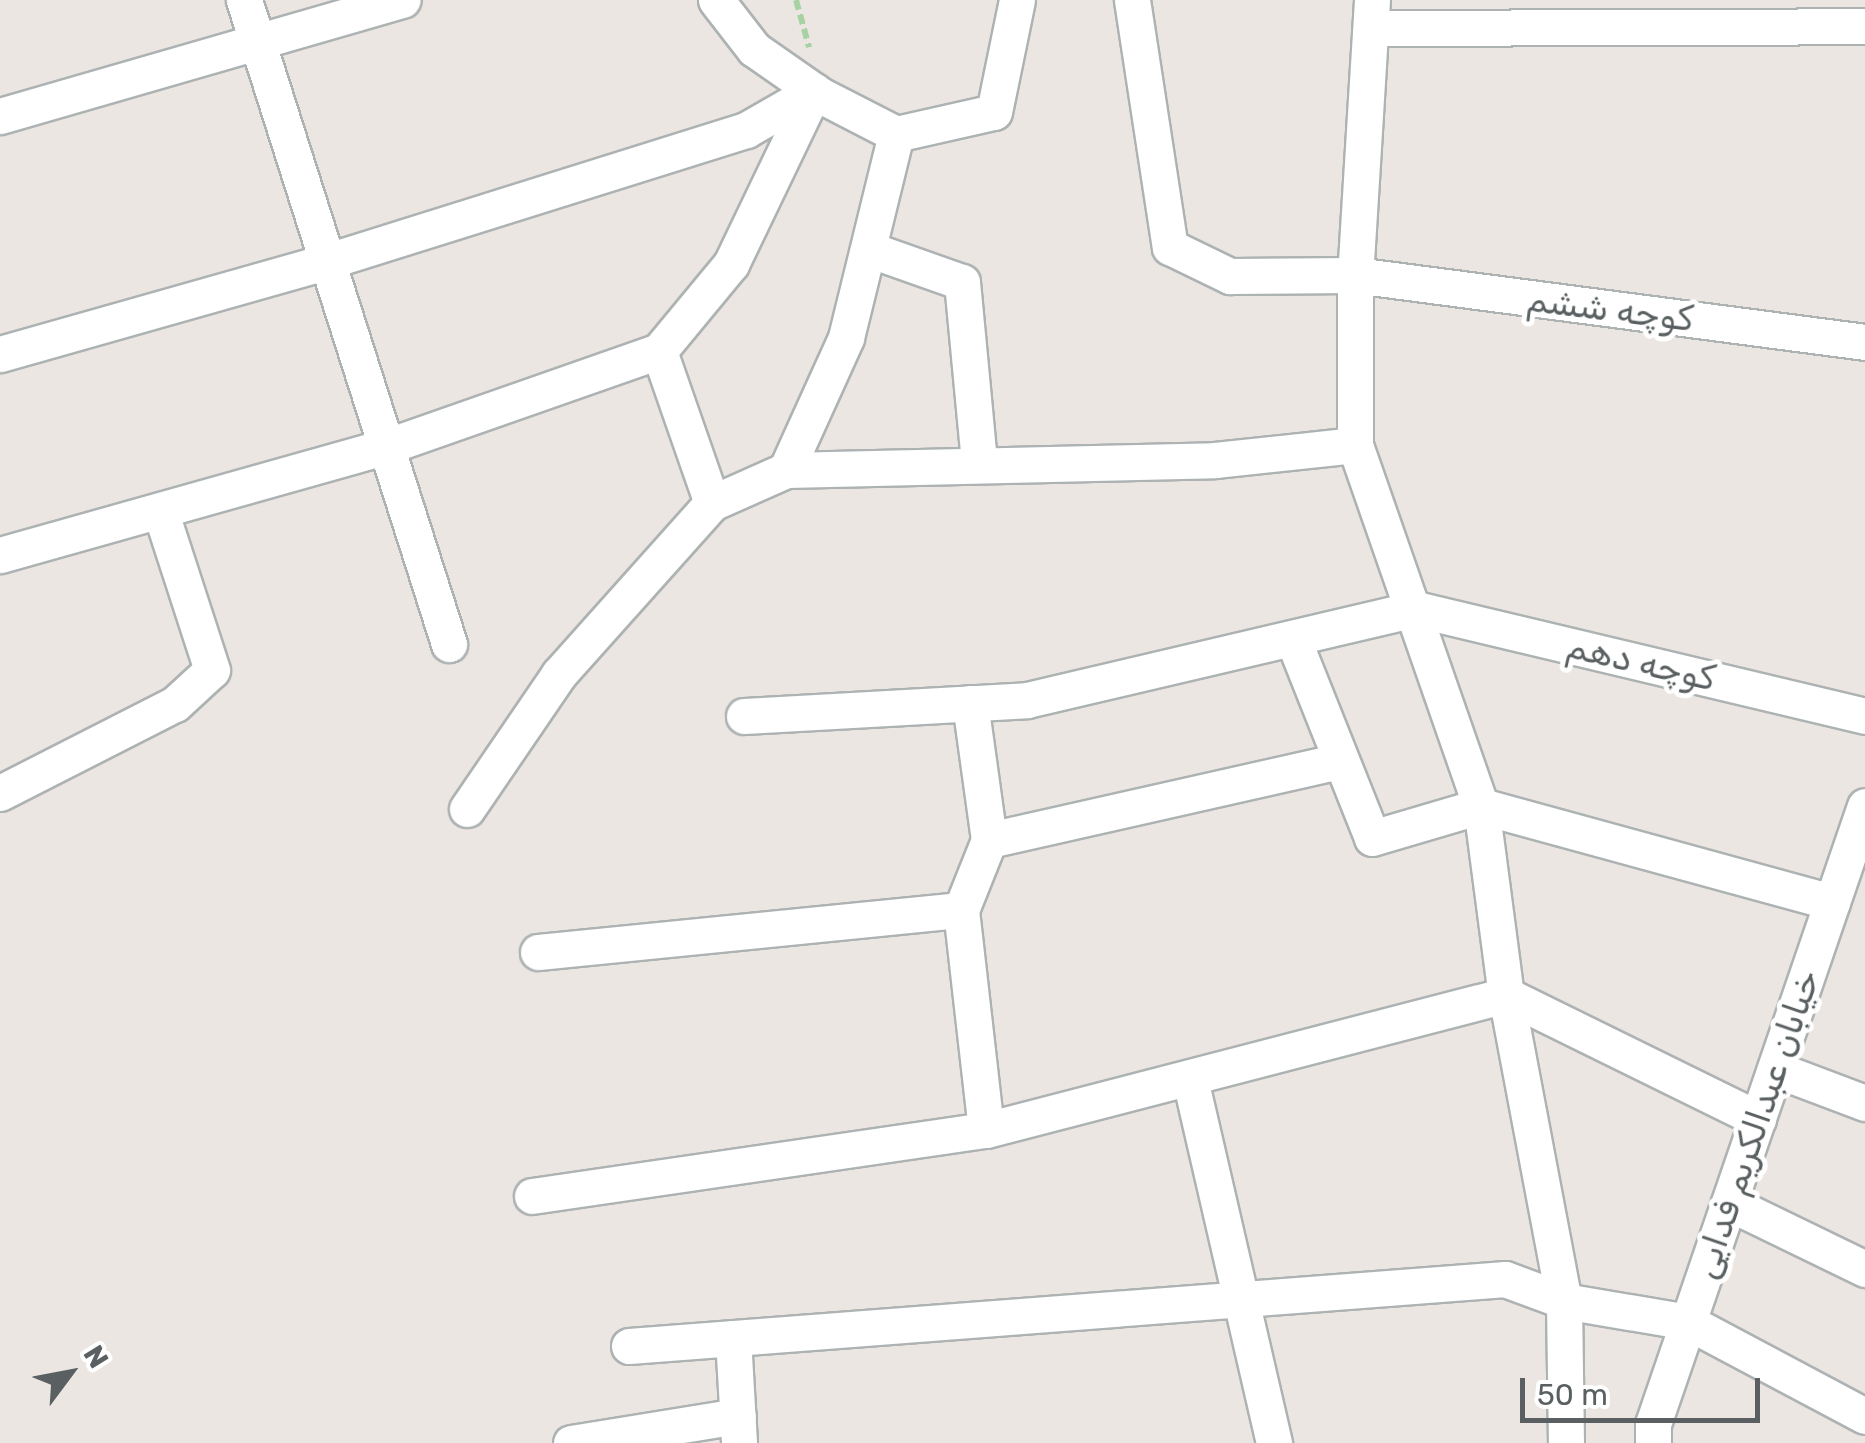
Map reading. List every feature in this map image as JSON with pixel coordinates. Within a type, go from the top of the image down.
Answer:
[{"type":"street","points":[[244,0],[449,644]]},
{"type":"street","points":[[0,116],[403,0]]},
{"type":"street","points":[[716,0],[754,49],[814,90],[896,134],[994,112],[1016,0]]},
{"type":"street","name":"کوچه ششم","points":[[1132,0],[1170,246],[1230,276],[1355,275],[1865,342]]},
{"type":"street","points":[[1566,1443],[1564,1302],[1506,995],[1480,806],[1416,608],[1355,446],[1355,275],[1371,14],[1865,26]]},
{"type":"street","points":[[0,354],[328,261],[746,130],[814,90]]},
{"type":"street","points":[[0,555],[388,446],[659,351],[731,264],[814,90]]},
{"type":"street","points":[[786,470],[846,338],[871,250],[896,134]]},
{"type":"street","points":[[871,250],[962,282],[980,463]]},
{"type":"street","points":[[659,351],[712,503]]},
{"type":"street","points":[[467,808],[559,674],[712,503],[786,470],[1216,460],[1355,446]]},
{"type":"street","points":[[0,792],[176,704],[212,670],[160,510]]},
{"type":"street","points":[[744,716],[1027,700],[1416,608]]},
{"type":"street","name":"کوچه دهم","points":[[1416,608],[1865,716]]},
{"type":"street","points":[[1293,639],[1372,838],[1480,806],[1832,902]]},
{"type":"street","points":[[970,702],[989,840],[961,910],[986,1130]]},
{"type":"street","points":[[989,840],[1339,761]]},
{"type":"street","name":"خیابان عبدالکریم فدایی","points":[[1653,1443],[1653,1424],[1832,902],[1858,851],[1865,806]]},
{"type":"street","points":[[538,952],[961,910]]},
{"type":"street","points":[[532,1196],[986,1130],[1506,995],[1758,1119]]},
{"type":"street","points":[[1775,1069],[1865,1103]]},
{"type":"street","points":[[1190,1079],[1245,1302],[1274,1443]]},
{"type":"street","points":[[1728,1203],[1865,1269]]},
{"type":"street","points":[[629,1346],[1245,1302],[1506,1279],[1564,1302],[1688,1322],[1865,1416]]},
{"type":"street","points":[[571,1443],[738,1430],[733,1338]]}]
